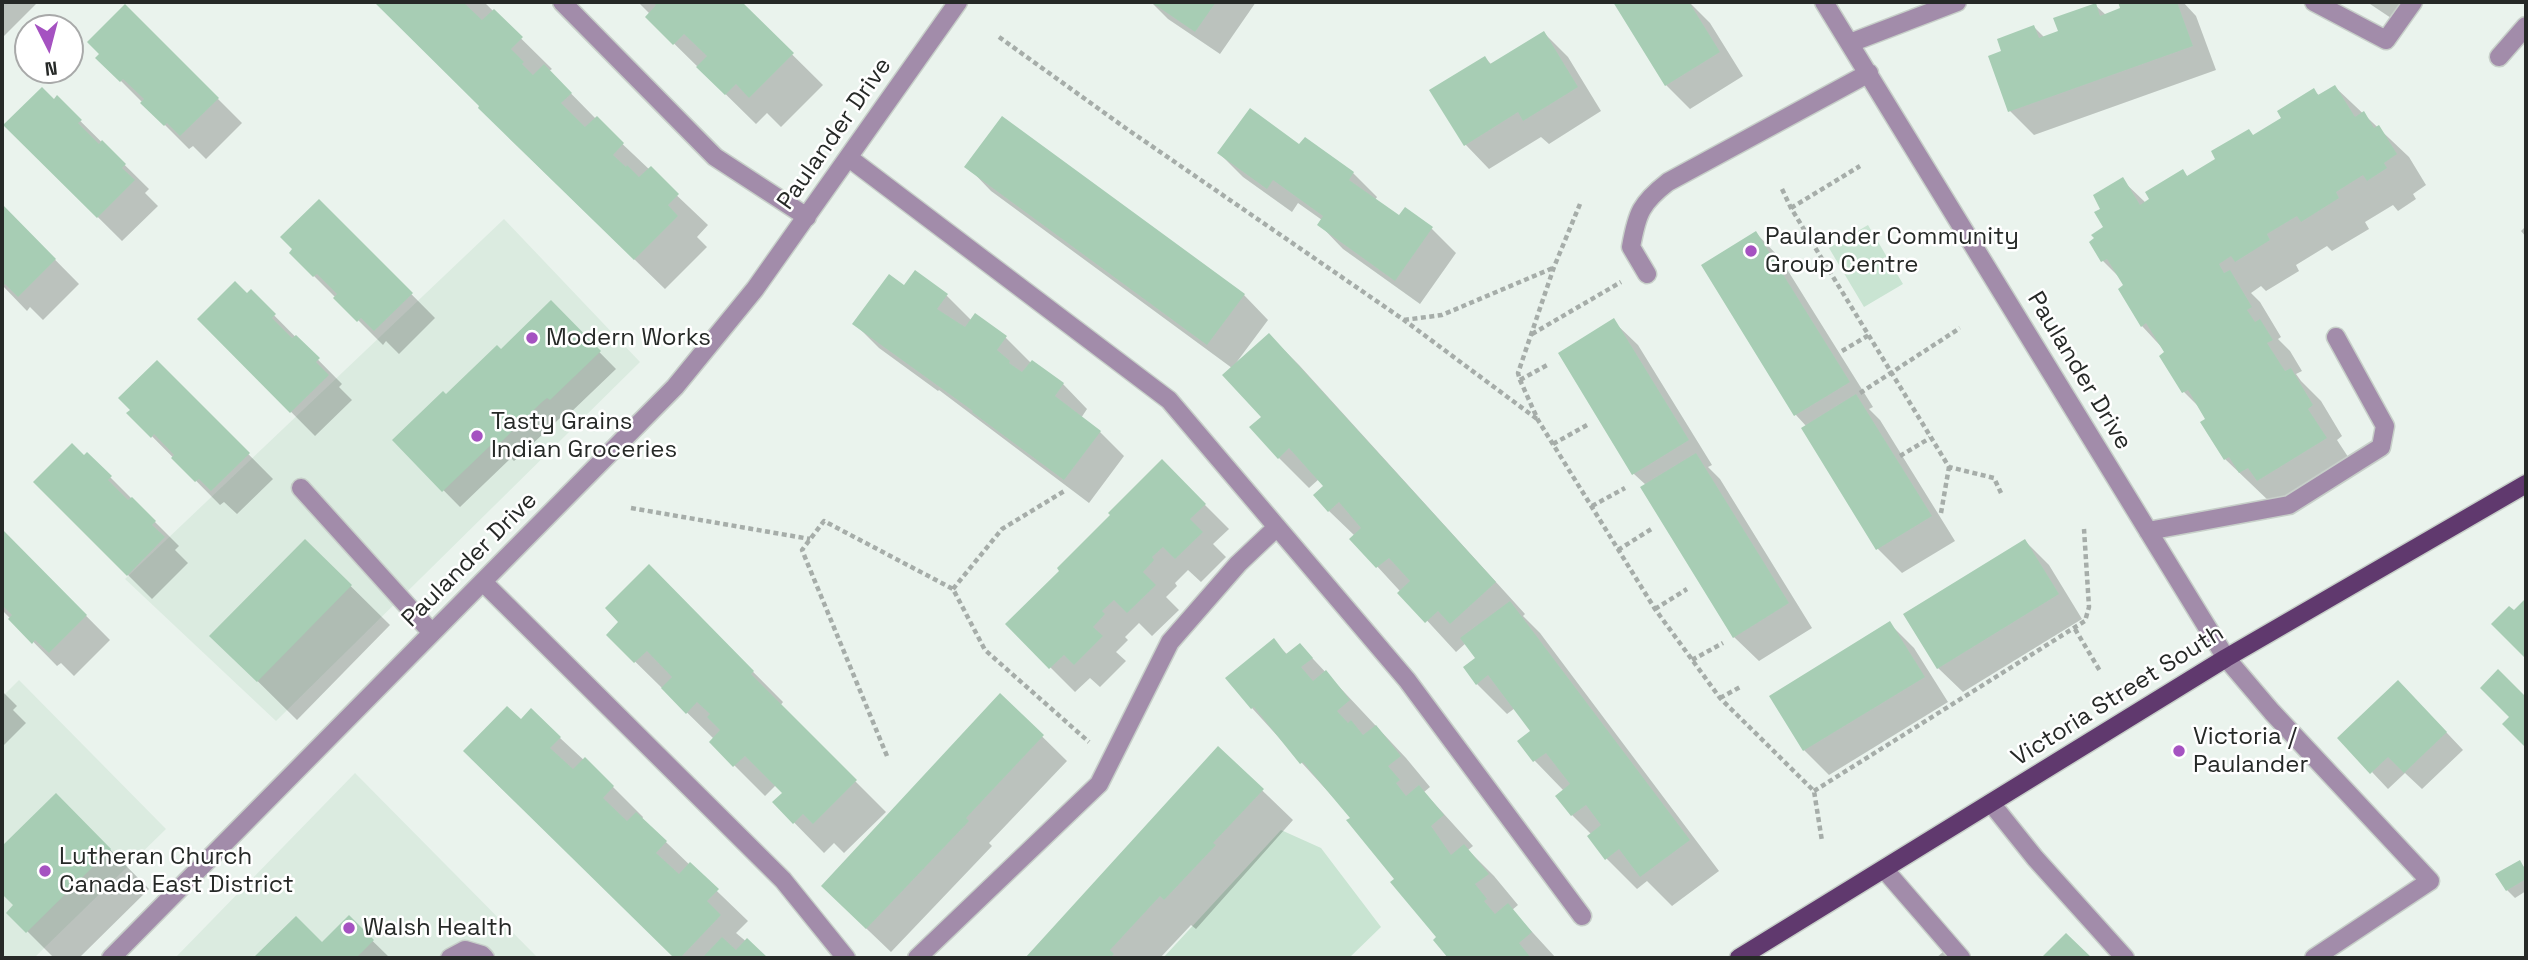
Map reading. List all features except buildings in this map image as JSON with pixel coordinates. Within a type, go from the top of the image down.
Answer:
[{"type":"main road","name":"Victoria Street South","points":[[1739,958],[2226,658],[2526,484]]},
{"type":"street","points":[[562,2],[715,157],[807,216]]},
{"type":"street","name":"Paulander Drive","points":[[111,958],[675,387],[755,289],[958,2]]},
{"type":"street","name":"Paulander Drive","points":[[1824,2],[2226,658],[2272,712],[2430,880],[2314,958]]},
{"type":"street","points":[[1850,43],[1957,2]]},
{"type":"street","points":[[2314,2],[2386,40],[2413,2]]},
{"type":"street","points":[[2500,57],[2526,26]]},
{"type":"street","points":[[1647,274],[1631,247],[1636,216],[1648,198],[1668,182],[1869,73]]},
{"type":"street","points":[[849,158],[1169,400],[1407,680],[1582,916]]},
{"type":"street","points":[[2148,531],[2289,505],[2381,447],[2385,426],[2336,337]]},
{"type":"street","points":[[301,488],[432,633]]},
{"type":"street","points":[[917,958],[1098,784],[1170,642],[1238,564],[1277,527]]},
{"type":"street","points":[[483,582],[783,880],[846,958]]},
{"type":"street","points":[[1991,803],[2035,858],[2125,958]]},
{"type":"street","points":[[1884,869],[1961,958]]},
{"type":"street","points":[[450,958],[465,950],[485,958]]},
{"type":"path","points":[[999,37],[1124,127],[1404,320],[1538,420]]},
{"type":"path","points":[[1791,208],[1860,166]]},
{"type":"path","points":[[1782,189],[1949,467],[1994,478],[2001,492]]},
{"type":"path","points":[[1580,204],[1554,267],[1518,373],[1520,380],[1538,420],[1655,609],[1720,698],[1814,792],[1822,841]]},
{"type":"path","points":[[1404,320],[1442,314],[1554,267]]},
{"type":"path","points":[[1531,335],[1626,280]]},
{"type":"path","points":[[1860,393],[1960,328]]},
{"type":"path","points":[[1842,351],[1869,335]]},
{"type":"path","points":[[1520,380],[1549,364]]},
{"type":"path","points":[[1553,444],[1587,425]]},
{"type":"path","points":[[1900,456],[1930,438]]},
{"type":"path","points":[[1941,513],[1949,467]]},
{"type":"path","points":[[1592,506],[1625,488]]},
{"type":"path","points":[[953,589],[1002,529],[1066,491]]},
{"type":"path","points":[[631,508],[810,539]]},
{"type":"path","points":[[887,756],[802,550],[824,521],[953,589],[985,650],[1110,761]]},
{"type":"path","points":[[1618,550],[1653,528]]},
{"type":"path","points":[[1814,792],[2085,621],[2089,607],[2084,529]]},
{"type":"path","points":[[1655,609],[1687,589]]},
{"type":"path","points":[[2075,629],[2100,671]]},
{"type":"path","points":[[1692,660],[1723,643]]},
{"type":"path","points":[[1720,698],[1742,686]]},
{"type":"shaded area","points":[[504,219],[640,362],[276,721],[125,579]]},
{"type":"shaded area","points":[[19,680],[166,829],[34,958],[2,958],[2,697]]},
{"type":"shaded area","points":[[355,773],[538,958],[175,958]]},
{"type":"green space","points":[[1868,225],[1903,284],[1864,307],[1829,248]]},
{"type":"green space","points":[[1281,830],[1321,848],[1381,927],[1349,958],[1163,958]]},
{"type":"place","name":"Paulander Community Group Centre","points":[[1751,251]]},
{"type":"place","name":"Modern Works","points":[[532,338]]},
{"type":"place","name":"Tasty Grains Indian Groceries","points":[[477,436]]},
{"type":"place","name":"Victoria / Paulander","points":[[2179,751]]},
{"type":"place","name":"Lutheran Church Canada East District","points":[[45,871]]},
{"type":"place","name":"Walsh Health","points":[[349,928]]}]
